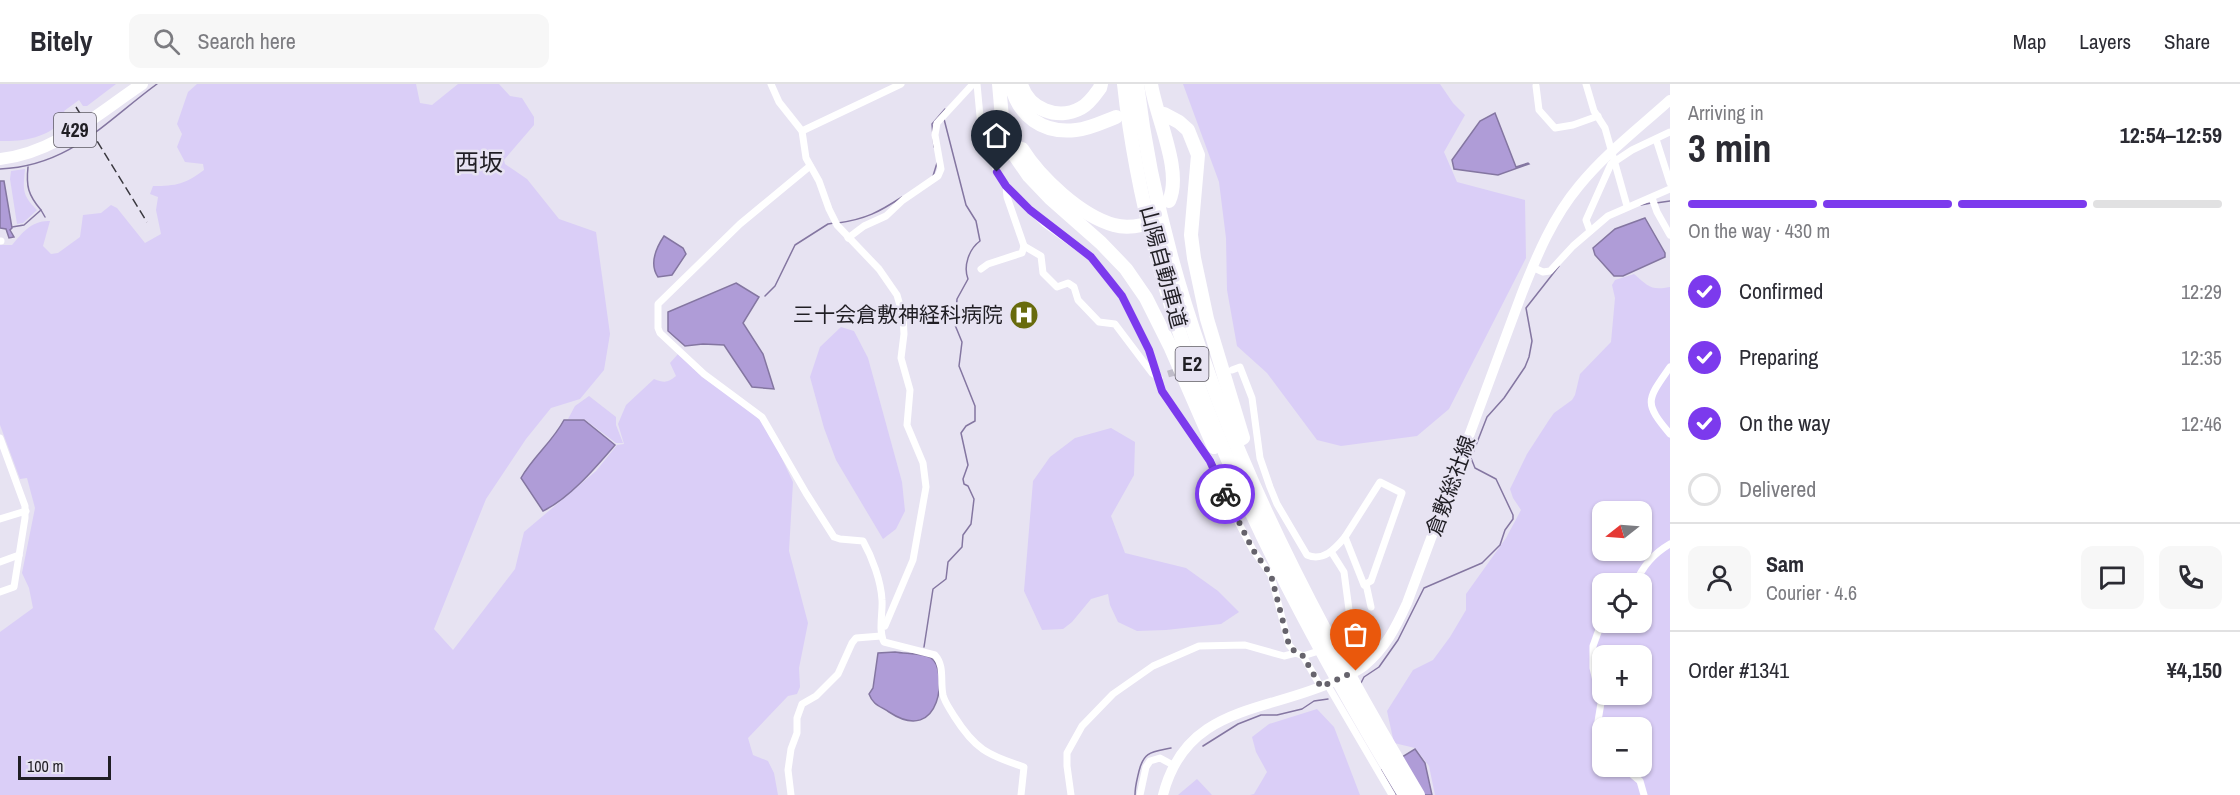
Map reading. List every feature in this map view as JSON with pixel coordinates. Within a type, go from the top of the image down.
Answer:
[{"type":"highway","name":"429","points":[[0,153],[31,146],[53,137],[129,84]]},
{"type":"highway","name":"429","points":[[0,159],[25,155],[53,144],[142,84]]},
{"type":"highway","points":[[999,84],[1003,129],[1011,150],[1029,176],[1050,198],[1120,263],[1146,298],[1242,506],[1291,579]]},
{"type":"highway","points":[[1011,84],[1014,97],[1022,111],[1038,124],[1048,128],[1077,130],[1116,117]]},
{"type":"highway","points":[[1021,84],[1031,102],[1049,113],[1067,114],[1084,107],[1101,84]]},
{"type":"highway","name":"山陽自動車道","points":[[1124,84],[1139,177],[1177,322],[1241,490],[1314,625],[1418,795]]},
{"type":"highway","name":"山陽自動車道","points":[[1137,84],[1158,198],[1174,267],[1235,442],[1291,579]]},
{"type":"highway","points":[[1151,84],[1171,161],[1173,192],[1169,201]]},
{"type":"highway","points":[[1002,113],[1027,157],[1061,193],[1104,222],[1126,228],[1142,225]]},
{"type":"highway","points":[[1164,114],[1188,130],[1198,155],[1191,235],[1196,275],[1239,430],[1291,579]]},
{"type":"highway","name":"山陽自動車道","points":[[1314,625],[1329,666],[1405,795]]},
{"type":"main road","name":"倉敷総社線","points":[[1163,795],[1173,765],[1187,744],[1206,729],[1241,713],[1324,685],[1363,667],[1390,638],[1407,603],[1532,267],[1566,203],[1579,186],[1613,157],[1670,100]]},
{"type":"street","points":[[771,84],[779,102],[802,131],[806,158],[819,181],[836,223],[879,269],[897,295],[903,316],[904,334],[901,358],[910,390],[907,425],[921,455],[926,487],[913,560],[881,636]]},
{"type":"street","points":[[802,131],[901,84]]},
{"type":"street","points":[[848,238],[864,226],[886,216],[903,200],[938,176],[940,163],[935,129],[940,118],[974,84]]},
{"type":"street","points":[[974,84],[981,127],[990,156],[1006,186],[1046,224],[1091,257],[1122,296],[1149,350],[1162,391],[1210,461],[1230,507],[1253,550],[1271,575],[1289,645],[1324,685],[1392,795]]},
{"type":"street","points":[[1586,84],[1590,100],[1605,128],[1627,206]]},
{"type":"street","points":[[1536,86],[1539,110],[1555,128],[1573,125],[1598,116]]},
{"type":"street","points":[[1590,231],[1586,220],[1613,157],[1670,132]]},
{"type":"street","points":[[1656,139],[1670,183]]},
{"type":"street","points":[[810,166],[740,224],[658,304],[658,328],[660,333],[704,374],[762,417],[830,533],[840,539],[863,541],[880,587],[881,636],[884,642],[928,652],[939,660],[945,703],[973,743],[1002,760],[1024,767],[1022,795]]},
{"type":"street","points":[[981,269],[988,264],[1022,252],[1024,246],[1007,197],[1006,186]]},
{"type":"street","points":[[1532,267],[1543,272],[1550,271],[1568,250],[1608,216],[1670,189]]},
{"type":"street","points":[[1652,198],[1670,235]]},
{"type":"street","points":[[1024,246],[1041,256],[1043,273],[1057,287],[1068,283],[1074,287],[1078,300],[1099,322],[1115,324],[1146,366],[1159,378]]},
{"type":"street","points":[[1232,370],[1240,367],[1252,398],[1260,458],[1277,504],[1307,555],[1313,557],[1332,553],[1345,537],[1380,482],[1402,493],[1371,581],[1366,584]]},
{"type":"street","points":[[1670,368],[1652,393],[1650,406],[1670,434]]},
{"type":"street","points":[[1159,378],[1168,374]]},
{"type":"street","points":[[0,438],[26,510],[14,587],[0,592]]},
{"type":"street","points":[[0,519],[26,510]]},
{"type":"street","points":[[1345,537],[1364,585],[1366,584],[1371,607]]},
{"type":"street","points":[[1640,573],[1651,558],[1670,544]]},
{"type":"street","points":[[1332,553],[1344,573],[1353,640]]},
{"type":"street","points":[[0,562],[19,555]]},
{"type":"street","points":[[1598,633],[1593,646],[1593,668],[1602,703],[1599,717]]},
{"type":"street","points":[[791,795],[788,770],[791,749],[797,733],[797,718],[802,704],[816,696],[838,674],[856,638],[881,636]]},
{"type":"street","points":[[1071,795],[1066,766],[1067,753],[1083,726],[1121,687],[1153,666],[1199,646],[1245,645],[1284,656],[1353,640],[1381,650]]},
{"type":"street","points":[[1140,795],[1146,767],[1150,761],[1160,758],[1173,765]]},
{"type":"street","points":[[1635,777],[1640,781],[1644,795]]},
{"type":"shaded area","points":[[0,84],[116,84],[87,106],[83,106],[79,100],[64,111],[66,116],[60,123],[37,137],[0,141]]},
{"type":"shaded area","points":[[197,84],[416,84],[420,103],[432,105],[458,84],[499,84],[510,96],[522,98],[534,117],[534,125],[504,160],[505,164],[527,179],[559,219],[596,232],[610,334],[604,370],[580,399],[551,408],[526,439],[486,499],[434,629],[453,650],[515,569],[524,532],[596,471],[617,445],[624,444],[618,424],[626,405],[654,379],[666,382],[676,376],[670,363],[678,354],[702,377],[751,411],[768,429],[793,482],[789,551],[808,623],[799,668],[800,687],[797,694],[788,696],[748,738],[753,755],[768,761],[774,773],[778,795],[0,795],[0,632],[33,608],[29,588],[22,573],[35,508],[27,478],[20,479],[0,425],[0,245],[12,245],[33,225],[50,221],[43,246],[51,254],[58,253],[80,237],[83,215],[101,213],[111,205],[117,208],[145,243],[161,234],[156,210],[158,197],[150,194],[153,186],[180,183],[204,170],[203,164],[185,162],[177,147],[182,134],[177,124],[188,92]]},
{"type":"shaded area","points":[[1183,84],[1440,84],[1453,103],[1465,115],[1444,152],[1457,182],[1525,200],[1526,258],[1449,409],[1417,436],[1341,446],[1317,440],[1267,373],[1237,346],[1227,290],[1226,238],[1219,182]]},
{"type":"shaded area","points":[[1495,113],[1516,167],[1529,164],[1498,175],[1454,169],[1452,160],[1480,121]]},
{"type":"shaded area","points":[[25,169],[25,192],[37,210],[23,223],[17,224],[10,179],[11,171]]},
{"type":"shaded area","points":[[0,181],[4,181],[12,228],[10,230],[14,237],[9,238],[6,229],[0,228]]},
{"type":"shaded area","points":[[1645,218],[1665,253],[1665,257],[1623,276],[1614,276],[1595,255],[1593,248],[1615,229]]},
{"type":"shaded area","points":[[664,236],[683,248],[686,254],[672,275],[658,277],[654,261],[658,246]]},
{"type":"shaded area","points":[[1634,274],[1650,286],[1670,287],[1670,795],[1435,795],[1429,766],[1415,748],[1394,743],[1387,711],[1413,670],[1433,660],[1450,637],[1466,610],[1466,594],[1506,538],[1521,510],[1510,489],[1527,454],[1554,413],[1572,400],[1580,374],[1611,342],[1615,298],[1612,285],[1615,280]]},
{"type":"shaded area","points":[[736,283],[759,297],[743,323],[763,354],[774,389],[752,387],[724,345],[685,346],[668,331],[668,312]]},
{"type":"shaded area","points":[[841,327],[854,331],[868,358],[902,482],[905,511],[896,529],[883,539],[836,460],[824,428],[810,377],[820,347]]},
{"type":"shaded area","points":[[589,396],[616,417],[616,425],[623,443],[616,443],[584,419],[568,419],[575,406]]},
{"type":"shaded area","points":[[564,420],[584,420],[615,445],[573,490],[543,511],[521,478]]},
{"type":"shaded area","points":[[1111,428],[1135,442],[1134,475],[1111,516],[1125,553],[1186,568],[1218,591],[1239,612],[1221,624],[1137,631],[1118,622],[1110,605],[1108,594],[1091,599],[1072,622],[1063,629],[1042,630],[1024,591],[1033,481],[1050,457],[1075,438]]},
{"type":"shaded area","points":[[895,652],[927,656],[936,665],[939,689],[936,702],[930,713],[920,720],[907,720],[889,712],[875,703],[869,694],[873,688],[878,653]]},
{"type":"shaded area","points":[[1317,709],[1334,727],[1360,795],[1250,795],[1254,794],[1267,772],[1256,752],[1252,737],[1269,724]]},
{"type":"shaded area","points":[[1415,749],[1425,763],[1432,795],[1396,795],[1381,770]]},
{"type":"shaded area","points":[[1197,779],[1212,795],[1178,795]]},
{"type":"waterway","points":[[0,169],[25,166],[67,151],[103,127],[157,84]]},
{"type":"waterway","points":[[934,147],[932,124],[945,109]]},
{"type":"waterway","points":[[924,647],[933,589],[946,579],[948,562],[962,547],[963,535],[971,524],[974,499],[963,479],[968,465],[961,433],[966,426],[975,421],[975,406],[959,366],[962,342],[955,325],[957,299],[968,279],[966,269],[968,258],[980,241],[976,221],[966,205],[944,119]]},
{"type":"waterway","points":[[933,176],[937,163]]},
{"type":"waterway","points":[[12,227],[24,225],[41,210],[29,190],[28,167]]},
{"type":"waterway","points":[[838,223],[872,214],[902,197]]},
{"type":"waterway","points":[[1656,203],[1670,201]]},
{"type":"waterway","points":[[1641,205],[1651,203]]},
{"type":"waterway","points":[[41,210],[45,217]]},
{"type":"waterway","points":[[765,296],[775,286],[795,245],[828,224],[834,223]]},
{"type":"waterway","points":[[1361,683],[1364,677],[1379,667],[1398,640],[1424,588],[1482,563],[1500,545],[1505,530],[1513,519],[1496,479],[1475,468],[1471,458],[1487,417],[1504,398],[1529,357],[1532,341],[1526,308],[1559,266]]},
{"type":"waterway","points":[[1203,746],[1238,724],[1261,715],[1277,715],[1302,709],[1314,701],[1328,699]]},
{"type":"waterway","points":[[1135,795],[1139,771],[1146,756],[1171,748]]},
{"type":"tunnel","points":[[1168,374],[1182,370]]},
{"type":"railway","points":[[76,107],[147,222]]},
{"type":"way so far","points":[[1225,494],[1253,550],[1271,575],[1289,645],[1296,653],[1303,656],[1321,687],[1356,671]]},
{"type":"place","name":"三十会倉敷神経科病院","points":[[1024,315]]},
{"type":"district","name":"西坂","points":[[479,163]]},
{"type":"route","points":[[997,172],[1006,186],[1030,210],[1091,257],[1122,296],[1149,350],[1162,391],[1210,461],[1225,494]]}]
